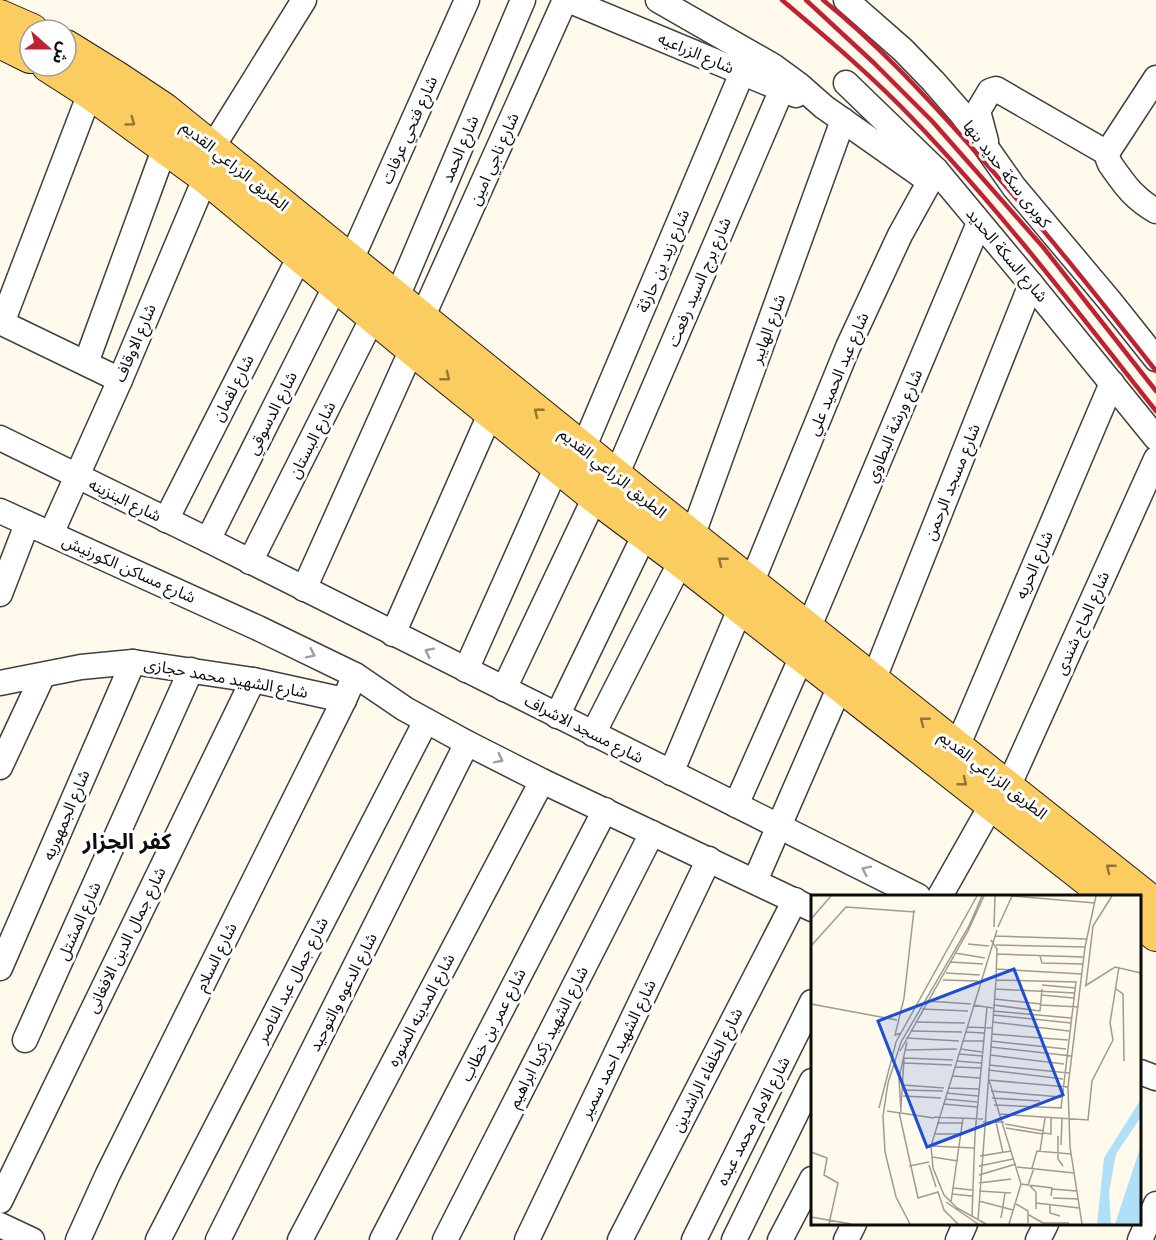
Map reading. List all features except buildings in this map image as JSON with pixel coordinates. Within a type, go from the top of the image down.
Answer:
[{"type":"main road","points":[[0,16],[18,24]]},
{"type":"main road","points":[[0,42],[18,51]]},
{"type":"main road","name":"الطريق الزراعي القديم","points":[[78,53],[164,109],[300,256],[343,272],[397,297],[583,449],[605,486],[645,534],[687,549]]},
{"type":"main road","name":"الطريق الزراعي القديم","points":[[67,78],[165,147],[211,159],[343,272],[374,317],[557,466],[605,486],[805,643],[873,681],[957,747],[1000,796],[1106,895]]},
{"type":"main road","name":"الطريق الزراعي القديم","points":[[805,643],[840,686],[1156,905]]},
{"type":"main road","points":[[1141,922],[1156,935]]},
{"type":"street","name":"شارع الاوقاف","points":[[51,534],[120,380],[211,159],[304,0]]},
{"type":"street","name":"شارع فتحي عرفات","points":[[343,272],[467,0]]},
{"type":"street","name":"شارع الحمد","points":[[397,297],[523,0]]},
{"type":"street","name":"شارع الزراعيه","points":[[567,0],[782,89],[833,113],[932,176]]},
{"type":"street","name":"شارع ناجي امين","points":[[422,318],[567,0]]},
{"type":"street","name":"شارع الزراعيه","points":[[658,0],[773,66],[833,113]]},
{"type":"street","name":"كوبرى سكة حديد بنها","points":[[846,0],[903,50],[961,113],[1014,187],[1156,359]]},
{"type":"street","name":"شارع زيد بن حارثة","points":[[583,449],[742,73]]},
{"type":"street","points":[[1156,78],[1107,153],[1110,164],[1131,193],[1156,211]]},
{"type":"street","name":"شارع السكة الحديد","points":[[846,83],[979,223],[1156,438]]},
{"type":"street","name":"شارع برج السيد رفعت","points":[[504,689],[605,486],[782,89]]},
{"type":"street","points":[[988,150],[978,111],[990,91],[996,89],[1107,153]]},
{"type":"street","points":[[90,93],[2,328],[86,363],[120,380]]},
{"type":"street","name":"شارع الهايبر","points":[[593,734],[687,549],[833,113]]},
{"type":"street","points":[[86,363],[165,147]]},
{"type":"street","name":"شارع عبد الحميد علي","points":[[671,773],[848,346],[900,235],[932,176]]},
{"type":"street","name":"شارع ورشة البطاوي","points":[[736,805],[979,223]]},
{"type":"street","name":"شارع لقمان","points":[[166,520],[300,256]]},
{"type":"street","name":"شارع الدسوقي","points":[[208,540],[343,272]]},
{"type":"street","name":"شارع مسجد الرحمن","points":[[873,681],[1031,284]]},
{"type":"street","name":"شارع البستان","points":[[250,562],[374,317]]},
{"type":"street","points":[[304,589],[412,349]]},
{"type":"street","name":"شارع الحريه","points":[[957,747],[1112,383]]},
{"type":"street","points":[[393,634],[491,412]]},
{"type":"street","name":"شارع البنزينه","points":[[0,438],[250,562]]},
{"type":"street","name":"شارع الحاج شندى","points":[[941,895],[1000,796],[1156,459]]},
{"type":"street","points":[[466,670],[557,466]]},
{"type":"street","name":"شارع مساكن الكورنيش","points":[[0,511],[258,628],[355,675]]},
{"type":"street","points":[[0,594],[27,524]]},
{"type":"street","points":[[556,716],[645,534]]},
{"type":"street","name":"شارع مسجد الاشراف","points":[[250,562],[914,895]]},
{"type":"street","name":"شارع الشهيد محمد حجازى","points":[[0,683],[81,667],[133,662],[253,680],[344,700]]},
{"type":"street","name":"شارع الجمهوريه","points":[[0,968],[133,662]]},
{"type":"street","name":"شارع المشتل","points":[[25,1040],[191,670]]},
{"type":"street","points":[[0,766],[43,675]]},
{"type":"street","points":[[355,675],[381,694],[467,743],[542,781],[804,904]]},
{"type":"street","name":"شارع السلام","points":[[78,1240],[108,1174],[355,675]]},
{"type":"street","name":"شارع جمال الدين الافغانى","points":[[0,1201],[253,680]]},
{"type":"street","points":[[754,881],[840,686]]},
{"type":"street","name":"شارع جمال عبد الناصر","points":[[158,1240],[426,721]]},
{"type":"street","name":"شارع الدعوه والتوحيد","points":[[218,1240],[467,743]]},
{"type":"street","name":"شارع المدينه المنوره","points":[[300,1240],[542,781]]},
{"type":"street","name":"شارع عمر بن خطاب","points":[[382,1240],[605,810]]},
{"type":"street","name":"شارع الشهيد زكريا ابراهيم","points":[[445,1240],[652,833]]},
{"type":"street","name":"شارع الشهيد احمد سمير","points":[[527,1240],[709,859]]},
{"type":"street","name":"شارع الخلفاء الراشدين","points":[[620,1240],[804,904]]},
{"type":"street","name":"شارع الامام محمد عبده","points":[[694,1240],[811,1006]]},
{"type":"street","points":[[1141,1072],[1156,1078]]},
{"type":"street","points":[[734,1240],[811,1085]]},
{"type":"street","points":[[780,1240],[811,1183]]},
{"type":"street","points":[[1140,1240],[1156,1204]]},
{"type":"street","points":[[0,1225],[32,1240]]},
{"type":"street","points":[[846,1240],[854,1225]]},
{"type":"street","points":[[958,1240],[966,1225]]},
{"type":"street","points":[[1038,1240],[1046,1225]]},
{"type":"railway","points":[[782,0],[882,88],[978,190],[1156,411]]},
{"type":"railway","points":[[806,0],[932,121],[1043,247],[1156,391]]},
{"type":"railway","points":[[823,0],[897,67],[965,140],[1039,225],[1156,371]]},
{"type":"district","name":"كفر الجزار","points":[[127,841]]}]
